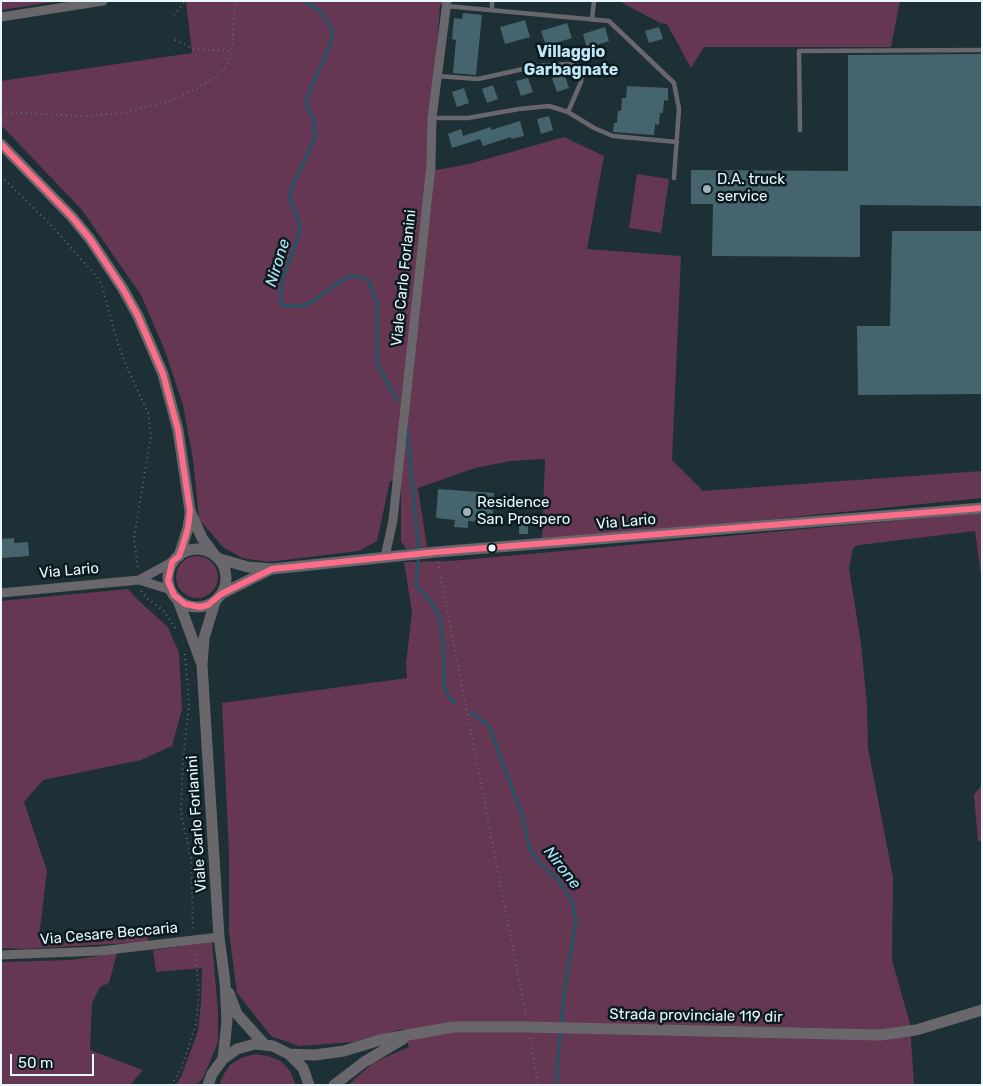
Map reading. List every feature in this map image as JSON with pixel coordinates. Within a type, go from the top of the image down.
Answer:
[{"type":"street","points":[[1,17],[103,1]]},
{"type":"street","name":"Viale Carlo Forlanini","points":[[385,557],[393,520],[431,165],[432,118],[446,4]]},
{"type":"street","points":[[1,144],[72,217],[90,239],[138,316],[163,374],[178,430],[190,511],[199,532],[226,573],[225,588],[218,598],[200,607],[185,604],[178,600],[171,590],[168,581],[169,571],[176,559],[188,528],[190,511]]},
{"type":"street","name":"Via Lario","points":[[217,557],[248,568],[272,569],[385,557],[982,508]]},
{"type":"street","points":[[176,559],[187,551],[196,549],[205,550],[217,557]]},
{"type":"street","name":"Via Lario","points":[[139,580],[176,559]]},
{"type":"street","name":"Via Lario","points":[[218,598],[272,569]]},
{"type":"street","name":"Via Lario","points":[[1,593],[139,580],[171,590]]},
{"type":"street","name":"Viale Carlo Forlanini","points":[[218,598],[204,638],[202,665],[219,937],[228,1021],[223,1059]]},
{"type":"street","name":"Viale Carlo Forlanini","points":[[178,600],[202,665]]},
{"type":"street","name":"Via Cesare Beccaria","points":[[1,955],[100,951],[219,937]]},
{"type":"street","name":"Viale Carlo Forlanini","points":[[225,982],[237,1014],[264,1044]]},
{"type":"street","name":"Strada provinciale 119 dir","points":[[289,1054],[315,1055],[344,1052],[380,1040],[453,1027],[880,1034],[916,1030],[982,1010]]},
{"type":"street","name":"Strada provinciale 119 dir","points":[[334,1085],[364,1062],[407,1036]]},
{"type":"street","points":[[208,1084],[212,1074],[223,1059],[237,1049],[264,1044],[281,1049],[289,1054],[303,1068],[309,1085]]},
{"type":"lane","points":[[492,1],[492,10]]},
{"type":"lane","points":[[592,19],[594,1]]},
{"type":"lane","points":[[446,4],[608,21],[674,82],[679,109],[674,178]]},
{"type":"lane","points":[[800,130],[798,50],[982,50]]},
{"type":"lane","points":[[437,76],[478,79],[537,66],[577,65],[581,68],[582,72],[581,82],[568,112]]},
{"type":"lane","points":[[432,118],[468,118],[545,106],[568,112],[594,128],[613,136],[677,142]]},
{"type":"path","points":[[174,15],[185,1]]},
{"type":"path","points":[[1,112],[81,116],[123,113],[169,101],[195,89],[212,79],[229,61],[232,51],[235,1]]},
{"type":"path","points":[[175,40],[194,49],[232,51]]},
{"type":"path","points":[[1,176],[48,222],[98,278],[102,286],[126,365],[148,413],[151,436],[134,538],[139,580],[144,596],[164,611],[178,633]]},
{"type":"path","points":[[432,553],[528,1027],[538,1085]]},
{"type":"path","points":[[171,1085],[181,1069],[196,1025],[199,992],[194,940],[191,857],[182,819],[183,762],[189,703],[185,653]]},
{"type":"shaded area","points":[[1,1],[59,1],[1,10]]},
{"type":"shaded area","points":[[186,1],[444,1],[440,6],[428,161],[437,170],[469,164],[564,137],[604,156],[587,249],[681,256],[672,460],[703,491],[982,471],[982,498],[644,532],[542,539],[545,459],[511,461],[475,468],[418,488],[427,547],[406,549],[401,541],[401,482],[390,481],[377,541],[359,551],[268,562],[242,558],[223,547],[199,519],[193,459],[183,405],[165,351],[141,295],[82,210],[1,125],[1,81],[192,53]]},
{"type":"shaded area","points":[[619,1],[900,1],[891,47],[704,47],[691,68],[667,24],[660,23]]},
{"type":"shaded area","points":[[637,174],[669,179],[661,233],[629,228]]},
{"type":"shaded area","points":[[982,513],[982,581],[975,531],[859,545],[853,548],[849,569],[861,643],[867,706],[868,748],[893,877],[892,960],[910,1024],[914,1085],[348,1085],[374,1062],[409,1047],[403,1029],[354,1042],[299,1046],[271,1036],[237,993],[229,933],[229,854],[222,703],[407,678],[406,664],[412,612],[404,562],[451,561]]},
{"type":"shaded area","points":[[193,556],[201,556],[212,562],[218,577],[212,592],[201,598],[193,598],[182,592],[176,581],[176,573],[182,562]]},
{"type":"shaded area","points":[[128,589],[167,626],[179,652],[182,709],[172,746],[141,760],[43,780],[24,802],[47,871],[39,937],[117,933],[148,928],[148,942],[23,949],[1,948],[1,601]]},
{"type":"shaded area","points":[[982,785],[982,841],[978,841],[974,795]]},
{"type":"shaded area","points":[[212,942],[218,1012],[218,1042],[203,1078],[197,1085],[176,1085],[181,1077],[198,1031],[202,968],[156,972],[153,950]]},
{"type":"shaded area","points":[[117,953],[109,983],[100,987],[92,1003],[90,1050],[143,1070],[130,1085],[1,1085],[1,962],[71,960]]},
{"type":"shaded area","points":[[255,1054],[281,1061],[290,1071],[296,1085],[219,1085],[231,1064],[241,1058]]},
{"type":"building","points":[[463,13],[482,15],[476,75],[453,73],[456,40],[452,39],[454,18],[462,19]]},
{"type":"building","points":[[525,20],[530,37],[505,44],[500,27]]},
{"type":"building","points":[[567,23],[572,38],[546,46],[541,31]]},
{"type":"building","points":[[605,27],[609,41],[587,48],[583,34]]},
{"type":"building","points":[[659,27],[663,39],[649,43],[645,31]]},
{"type":"building","points":[[982,54],[982,206],[860,205],[860,257],[712,256],[713,204],[691,204],[691,170],[848,171],[848,55]]},
{"type":"building","points":[[564,73],[569,88],[557,92],[552,78]]},
{"type":"building","points":[[528,78],[533,92],[521,96],[516,81]]},
{"type":"building","points":[[493,85],[498,99],[487,103],[482,89]]},
{"type":"building","points":[[627,86],[668,88],[668,101],[664,100],[663,113],[660,113],[659,125],[655,124],[654,135],[613,132],[614,123],[617,123],[618,111],[621,111],[622,98],[626,98]]},
{"type":"building","points":[[464,88],[469,103],[457,107],[452,92]]},
{"type":"building","points":[[549,116],[553,130],[541,134],[537,119]]},
{"type":"building","points":[[520,121],[524,136],[511,139],[511,137],[483,146],[480,139],[452,148],[448,134],[461,129],[463,136],[491,127],[491,130]]},
{"type":"building","points":[[892,231],[982,231],[982,394],[858,395],[857,326],[890,326]]},
{"type":"building","points":[[438,489],[494,493],[492,523],[468,521],[468,528],[454,527],[455,520],[436,518]]},
{"type":"building","points":[[519,521],[528,521],[528,534],[519,534]]},
{"type":"building","points":[[14,538],[14,543],[28,542],[29,556],[1,558],[1,539]]},
{"type":"waterway","name":"Nirone","points":[[305,1],[322,13],[332,29],[331,43],[307,97],[307,106],[314,121],[315,138],[291,189],[290,198],[299,223],[299,234],[283,278],[280,301],[283,306],[302,306],[310,303],[347,277],[358,276],[369,281],[377,304],[377,364],[397,400]]},
{"type":"waterway","name":"Nirone","points":[[406,417],[419,554],[416,585],[434,606],[440,618],[443,643],[444,685],[448,696],[455,703]]},
{"type":"waterway","name":"Nirone","points":[[471,712],[489,726],[522,815],[529,846],[536,859],[559,881],[572,901],[576,921],[561,1024]]},
{"type":"waterway","name":"Nirone","points":[[557,1085],[557,1064],[561,1030]]},
{"type":"transit line","points":[[1,144],[72,217],[90,239],[123,289],[138,316],[163,374],[178,430],[190,511],[183,545],[179,556],[172,562],[168,581],[174,595],[185,604],[200,607],[208,605],[221,594],[272,569],[436,552],[982,508]]},
{"type":"place","name":"D.A. truck service","points":[[707,189]]},
{"type":"place","name":"Residence San Prospero","points":[[467,512]]},
{"type":"district","name":"Villaggio Garbagnate","points":[[571,61]]}]
